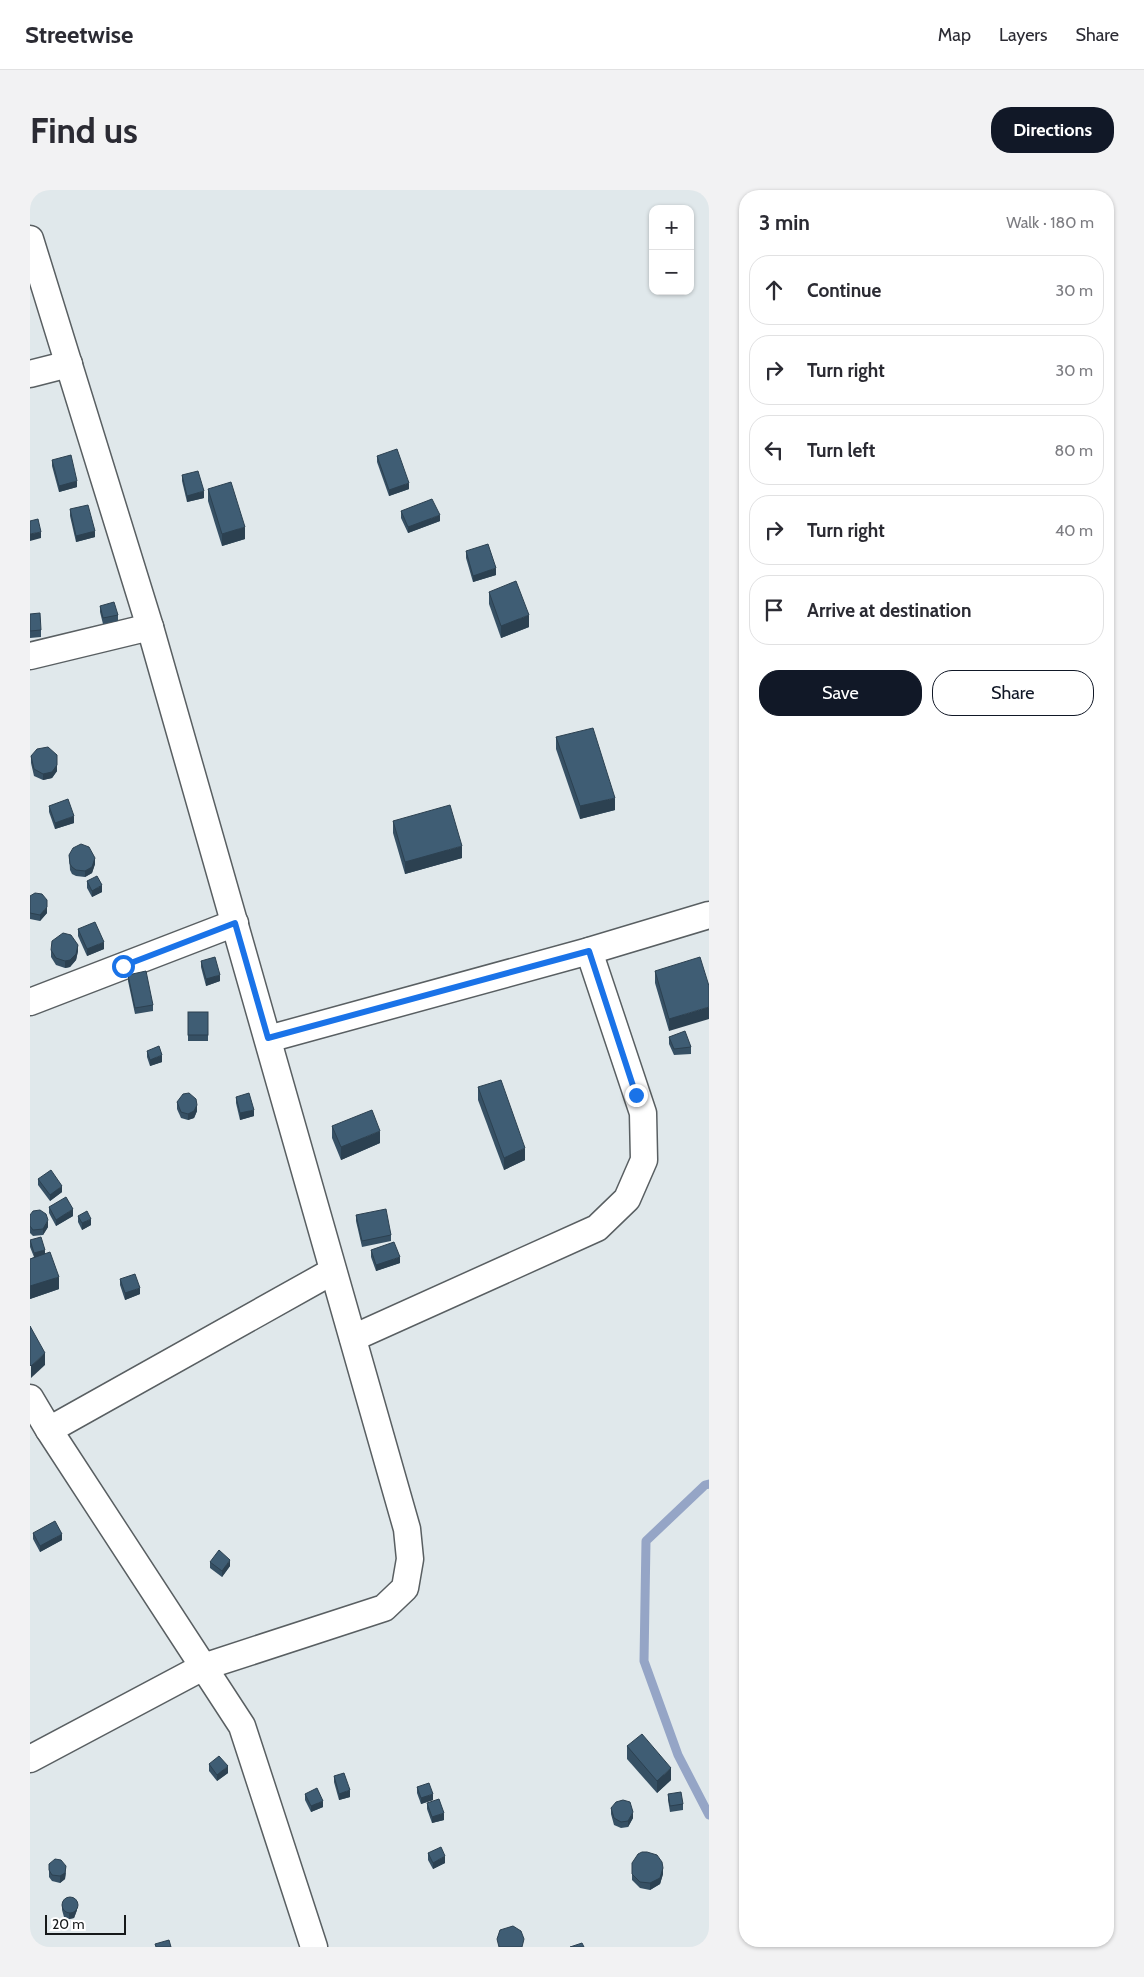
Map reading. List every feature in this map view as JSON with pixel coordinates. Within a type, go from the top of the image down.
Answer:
[{"type":"street","points":[[30,239],[150,627],[407,1529],[410,1559],[405,1588],[384,1608],[203,1667],[30,1759]]},
{"type":"street","points":[[30,374],[69,364]]},
{"type":"street","points":[[30,656],[150,627]]},
{"type":"street","points":[[268,1038],[589,951],[709,915]]},
{"type":"street","points":[[30,1002],[235,923]]},
{"type":"street","points":[[353,1338],[597,1228],[627,1199],[644,1160],[642,1113],[589,951]]},
{"type":"street","points":[[48,1430],[333,1271]]},
{"type":"street","points":[[30,1398],[48,1430],[242,1726],[314,1947]]},
{"type":"building","points":[[397,449],[409,483],[389,490],[377,456]]},
{"type":"building","points":[[71,455],[77,481],[59,486],[52,460]]},
{"type":"building","points":[[198,471],[204,491],[187,496],[182,475]]},
{"type":"building","points":[[231,482],[245,527],[222,534],[208,489]]},
{"type":"building","points":[[432,499],[440,515],[408,527],[401,511]]},
{"type":"building","points":[[88,505],[95,531],[76,536],[70,509]]},
{"type":"building","points":[[38,519],[41,532],[30,534],[30,521]]},
{"type":"building","points":[[488,544],[496,568],[473,576],[466,551]]},
{"type":"building","points":[[516,581],[529,615],[501,626],[489,592]]},
{"type":"building","points":[[114,602],[118,615],[103,618],[100,606]]},
{"type":"building","points":[[40,613],[41,630],[30,631],[30,614]]},
{"type":"building","points":[[593,728],[615,798],[580,806],[556,737]]},
{"type":"building","points":[[48,747],[57,755],[57,765],[52,772],[43,774],[34,769],[31,756],[37,749]]},
{"type":"building","points":[[68,799],[74,816],[55,823],[49,806]]},
{"type":"building","points":[[450,805],[462,846],[405,862],[393,821]]},
{"type":"building","points":[[81,844],[89,847],[95,858],[92,867],[85,871],[76,870],[70,864],[69,855],[73,848]]},
{"type":"building","points":[[97,876],[102,885],[92,891],[87,881]]},
{"type":"building","points":[[35,893],[42,894],[47,900],[47,907],[40,915],[30,913],[30,896]]},
{"type":"building","points":[[95,922],[104,942],[87,949],[78,929]]},
{"type":"building","points":[[63,933],[71,935],[78,945],[76,954],[70,960],[65,961],[56,958],[51,950],[52,941]]},
{"type":"building","points":[[215,957],[220,975],[206,979],[201,961]]},
{"type":"building","points":[[700,957],[709,986],[709,1007],[669,1019],[655,971]]},
{"type":"building","points":[[146,971],[153,1005],[135,1008],[128,975]]},
{"type":"building","points":[[188,1012],[208,1012],[208,1035],[188,1035]]},
{"type":"building","points":[[685,1031],[691,1047],[674,1049],[669,1037]]},
{"type":"building","points":[[159,1046],[162,1055],[150,1060],[147,1051]]},
{"type":"building","points":[[501,1080],[525,1148],[504,1158],[478,1087]]},
{"type":"building","points":[[189,1093],[196,1099],[197,1105],[194,1111],[188,1114],[181,1112],[177,1102],[183,1094]]},
{"type":"building","points":[[249,1093],[254,1110],[240,1113],[236,1097]]},
{"type":"building","points":[[372,1110],[380,1131],[341,1147],[332,1126]]},
{"type":"building","points":[[51,1170],[62,1186],[50,1195],[38,1179]]},
{"type":"building","points":[[66,1197],[73,1209],[56,1220],[49,1207]]},
{"type":"building","points":[[386,1209],[391,1235],[362,1241],[356,1215]]},
{"type":"building","points":[[40,1210],[46,1214],[48,1220],[43,1229],[33,1230],[30,1226],[30,1215],[33,1211]]},
{"type":"building","points":[[87,1211],[91,1219],[82,1223],[78,1216]]},
{"type":"building","points":[[41,1237],[45,1250],[34,1253],[30,1240]]},
{"type":"building","points":[[394,1242],[400,1257],[376,1265],[371,1250]]},
{"type":"building","points":[[50,1252],[59,1277],[30,1286],[30,1259]]},
{"type":"building","points":[[135,1274],[140,1288],[125,1293],[120,1279]]},
{"type":"building","points":[[30,1326],[45,1353],[31,1366],[30,1365]]},
{"type":"building","points":[[55,1521],[62,1534],[40,1546],[33,1533]]},
{"type":"building","points":[[219,1550],[230,1560],[222,1571],[210,1562]]},
{"type":"building","points":[[642,1734],[671,1768],[657,1781],[627,1746]]},
{"type":"building","points":[[219,1756],[228,1766],[217,1775],[209,1764]]},
{"type":"building","points":[[344,1773],[350,1790],[339,1794],[334,1776]]},
{"type":"building","points":[[429,1783],[433,1794],[421,1798],[417,1787]]},
{"type":"building","points":[[317,1788],[323,1801],[311,1806],[305,1794]]},
{"type":"building","points":[[681,1792],[683,1804],[670,1806],[668,1794]]},
{"type":"building","points":[[439,1799],[444,1813],[432,1817],[427,1803]]},
{"type":"building","points":[[623,1800],[630,1802],[633,1812],[628,1821],[621,1822],[614,1818],[611,1808],[616,1802]]},
{"type":"building","points":[[441,1847],[445,1856],[433,1863],[428,1853]]},
{"type":"building","points":[[642,1852],[657,1855],[662,1862],[663,1868],[660,1878],[650,1883],[640,1882],[632,1874],[632,1863],[638,1854]]},
{"type":"building","points":[[55,1859],[61,1860],[66,1866],[65,1873],[60,1876],[52,1875],[49,1870],[49,1864]]},
{"type":"building","points":[[70,1897],[78,1905],[70,1913],[62,1905]]},
{"type":"building","points":[[513,1926],[521,1931],[524,1939],[522,1947],[499,1947],[497,1939],[500,1930]]},
{"type":"building","points":[[169,1940],[171,1947],[156,1947],[155,1944]]},
{"type":"building","points":[[582,1943],[584,1947],[570,1947]]},
{"type":"waterway","points":[[709,1484],[705,1485],[646,1541],[644,1661],[678,1755],[709,1815]]},
{"type":"route","points":[[123,966],[235,923],[268,1038],[589,951],[636,1095]]}]
